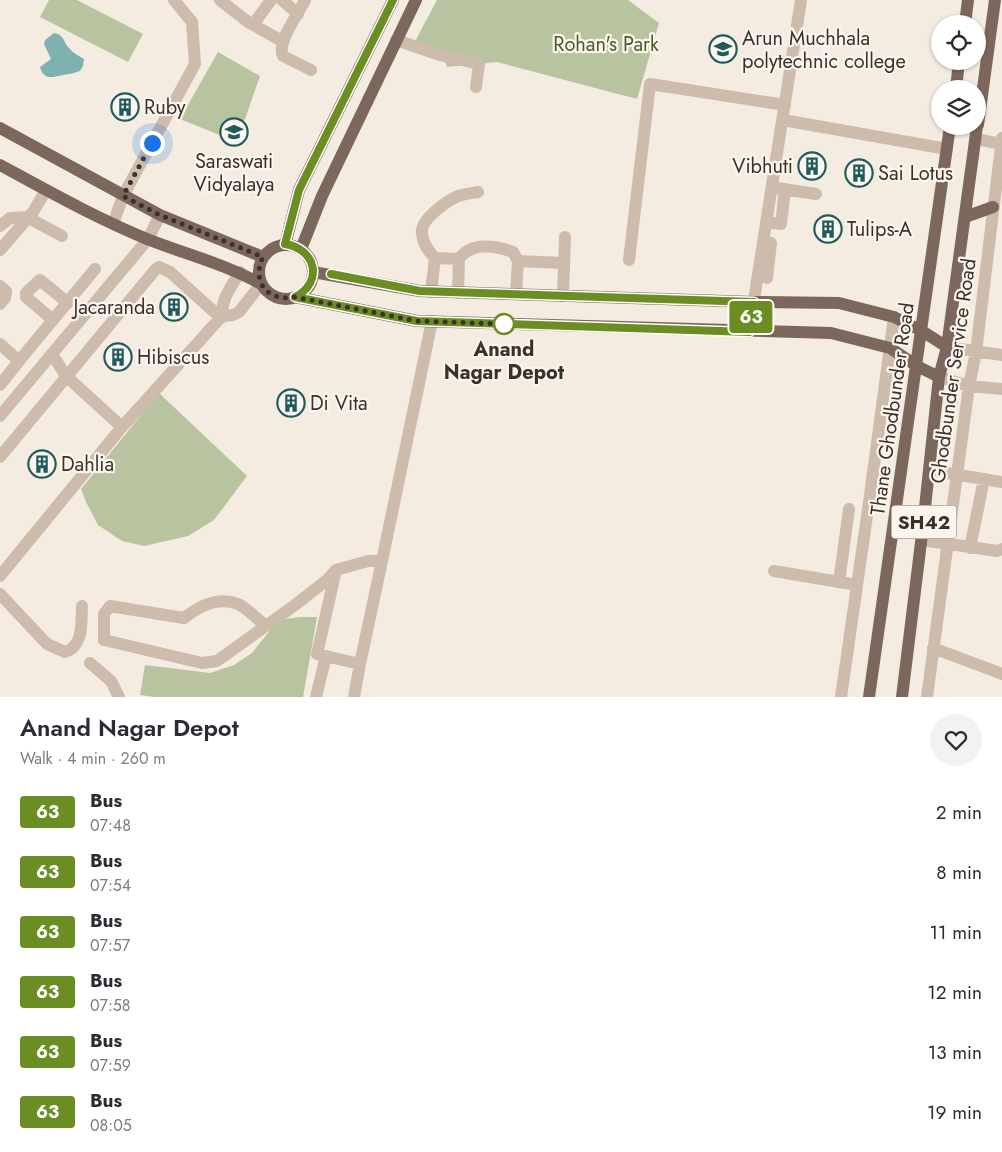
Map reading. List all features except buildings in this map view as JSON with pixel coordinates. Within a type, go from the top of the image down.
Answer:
[{"type":"main road","points":[[285,244],[299,190],[393,0]]},
{"type":"main road","points":[[301,249],[322,196],[416,0]]},
{"type":"main road","points":[[966,15],[968,0]]},
{"type":"main road","name":"SH42","points":[[984,80],[995,0]]},
{"type":"main road","points":[[0,128],[160,215],[263,257]]},
{"type":"main road","name":"Thane Ghodbunder Road","points":[[869,697],[949,135]]},
{"type":"main road","name":"SH42","points":[[902,697],[922,540],[939,377],[947,347],[976,135]]},
{"type":"main road","points":[[0,164],[113,224],[148,239],[240,272],[261,284],[274,296],[281,298],[295,297],[417,321],[831,333],[890,348],[917,366],[939,377]]},
{"type":"main road","points":[[965,218],[993,207]]},
{"type":"main road","points":[[261,284],[259,271],[263,257],[272,248],[285,244],[294,246],[301,249],[310,259],[313,272],[312,280],[308,287],[295,297]]},
{"type":"main road","points":[[313,272],[431,292],[839,303],[894,317],[922,331],[947,347]]},
{"type":"street","points":[[113,224],[123,196],[195,64],[192,22],[174,0]]},
{"type":"street","points":[[220,0],[253,25],[282,41]]},
{"type":"street","points":[[253,25],[271,0]]},
{"type":"street","points":[[282,0],[298,14]]},
{"type":"street","points":[[305,0],[282,41],[281,52],[283,56],[311,70]]},
{"type":"street","points":[[749,332],[778,188],[782,120],[801,0]]},
{"type":"street","points":[[396,40],[440,55],[479,64],[476,87]]},
{"type":"street","points":[[629,260],[650,84],[784,105]]},
{"type":"street","points":[[782,120],[947,149]]},
{"type":"street","points":[[986,134],[1002,142]]},
{"type":"street","name":"Ghodbunder Service Road","points":[[926,697],[969,386],[976,352],[1002,142]]},
{"type":"street","points":[[778,188],[816,194]]},
{"type":"street","points":[[0,250],[33,212],[46,190]]},
{"type":"street","points":[[459,259],[435,258],[429,252],[421,233],[422,227],[436,209],[459,196],[478,192]]},
{"type":"street","points":[[0,416],[148,239],[160,215]]},
{"type":"street","points":[[0,226],[10,218],[27,217],[62,236]]},
{"type":"street","points":[[767,278],[770,222]]},
{"type":"street","points":[[563,296],[565,237]]},
{"type":"street","points":[[458,293],[459,259],[464,251],[472,247],[500,247],[513,252],[518,261],[516,294]]},
{"type":"street","points":[[431,292],[435,258]]},
{"type":"street","points":[[518,261],[564,263]]},
{"type":"street","points":[[0,457],[159,267],[170,272],[222,317]]},
{"type":"street","points":[[0,385],[95,269]]},
{"type":"street","points":[[222,317],[221,306],[223,300],[240,272]]},
{"type":"street","points":[[53,320],[26,297],[26,294],[40,280],[68,303]]},
{"type":"street","points":[[0,576],[122,427],[222,317],[239,312],[261,284]]},
{"type":"street","points":[[0,286],[6,291],[5,298],[0,304]]},
{"type":"street","points":[[841,697],[894,317]]},
{"type":"street","points":[[354,697],[432,321]]},
{"type":"street","points":[[0,344],[19,361]]},
{"type":"street","points":[[947,347],[1002,355]]},
{"type":"street","points":[[52,354],[66,376],[122,427]]},
{"type":"street","points":[[939,377],[969,386],[1002,389]]},
{"type":"street","points":[[929,470],[1002,482]]},
{"type":"street","points":[[970,548],[984,479]]},
{"type":"street","points":[[839,582],[849,509]]},
{"type":"street","points":[[922,540],[970,548],[997,551],[1002,549]]},
{"type":"street","points":[[266,626],[238,604],[215,601],[184,618],[110,606],[104,614],[104,640],[202,663],[217,661],[266,626],[327,580],[336,570],[368,561],[382,561]]},
{"type":"street","points":[[336,570],[317,654],[360,664]]},
{"type":"street","points":[[774,571],[857,585]]},
{"type":"street","points":[[0,594],[47,644],[65,652],[72,650],[78,643],[82,606]]},
{"type":"street","points":[[933,648],[1002,674]]},
{"type":"street","points":[[316,697],[326,656]]},
{"type":"street","points":[[90,662],[111,681],[119,697]]},
{"type":"green space","points":[[49,0],[77,0],[143,34],[128,62],[40,17]]},
{"type":"green space","name":"Rohan's Park","points":[[437,0],[628,0],[659,23],[637,99],[497,62],[447,67],[443,55],[411,49]]},
{"type":"green space","points":[[218,52],[260,76],[237,142],[180,119]]},
{"type":"green space","points":[[159,393],[247,476],[214,520],[188,536],[144,546],[122,541],[98,525],[81,489]]},
{"type":"green space","points":[[317,617],[303,697],[155,697],[140,695],[145,665],[210,673],[234,665],[252,653],[272,628],[285,619]]},
{"type":"water","points":[[54,33],[60,35],[71,50],[84,59],[80,71],[52,77],[44,74],[40,67],[51,59],[44,44],[45,40]]},
{"type":"bus line","name":"63","points":[[331,274],[420,291],[754,302],[749,332],[417,321],[295,297],[308,287],[312,280],[313,272],[310,259],[301,249],[285,244],[299,190],[393,0]]},
{"type":"place","name":"Arun Muchhala polytechnic college","points":[[723,49]]},
{"type":"place","name":"Ruby","points":[[125,107]]},
{"type":"place","name":"Saraswati Vidyalaya","points":[[234,132]]},
{"type":"place","name":"Vibhuti","points":[[812,166]]},
{"type":"place","name":"Sai Lotus","points":[[859,173]]},
{"type":"place","name":"Tulips-A","points":[[828,229]]},
{"type":"place","name":"Jacaranda","points":[[174,307]]},
{"type":"place","name":"Anand Nagar Depot","points":[[504,324]]},
{"type":"place","name":"Hibiscus","points":[[118,357]]},
{"type":"place","name":"Di Vita","points":[[291,403]]},
{"type":"place","name":"Dahlia","points":[[42,464]]},
{"type":"route","points":[[152,143],[123,196],[160,215],[263,257],[259,271],[261,284],[274,296],[281,298],[295,297],[417,321],[504,324]]}]
